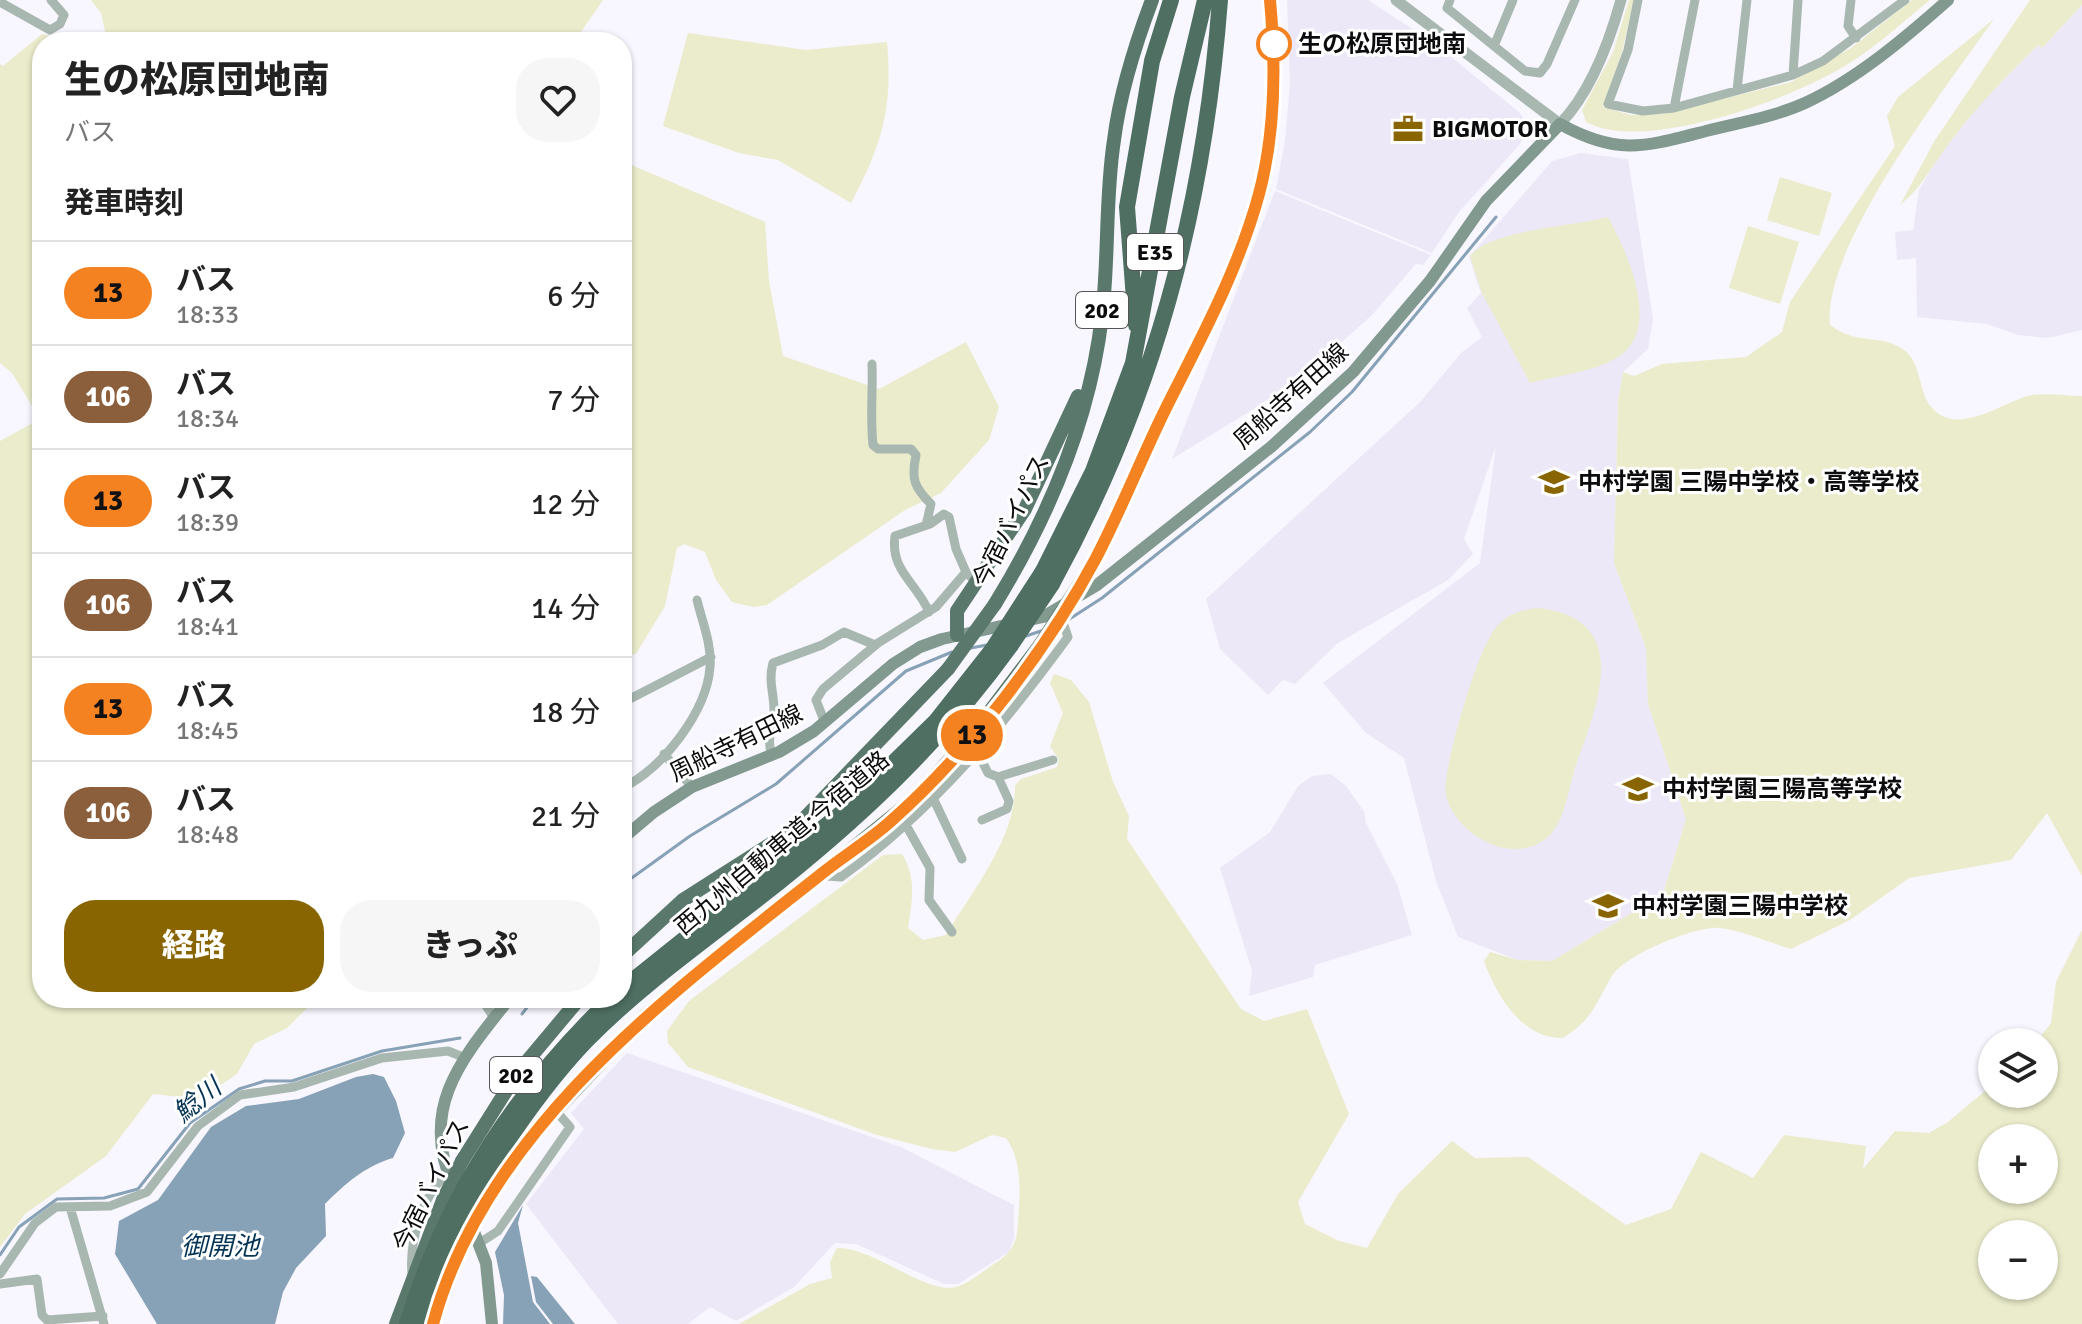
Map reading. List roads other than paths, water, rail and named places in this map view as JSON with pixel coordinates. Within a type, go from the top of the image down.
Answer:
[{"type":"highway","name":"今宿バイパス","points":[[632,947],[683,900],[794,829],[948,669],[995,604],[1042,519],[1081,414],[1102,314],[1109,189],[1121,100],[1152,0]]},
{"type":"highway","points":[[1133,363],[1136,319],[1127,207],[1160,31],[1171,0]]},
{"type":"highway","name":"西九州自動車道;今宿道路","points":[[632,981],[844,811],[936,721],[992,650],[1043,571],[1098,457],[1133,363],[1182,97],[1205,0]]},
{"type":"highway","name":"西九州自動車道;今宿道路","points":[[632,1001],[658,976],[872,804],[946,729],[978,690],[1052,584],[1078,536],[1125,430],[1189,228],[1214,83],[1220,0]]},
{"type":"highway","name":"202","points":[[433,1324],[462,1245],[479,1212],[531,1137],[645,1016],[824,871],[886,825],[920,794],[981,723],[1040,645],[1095,560],[1240,254],[1260,191],[1272,128],[1275,50],[1270,0]]},
{"type":"highway","points":[[957,635],[957,611],[1025,509],[1074,408],[1092,342],[1109,189]]},
{"type":"highway","points":[[1127,303],[1131,275]]},
{"type":"highway","points":[[1065,529],[1092,444]]},
{"type":"highway","name":"今宿バイパス","points":[[396,1324],[412,1275],[462,1161],[518,1072],[572,1008]]},
{"type":"highway","points":[[407,1324],[437,1239],[472,1172],[550,1061],[602,1008]]},
{"type":"highway","name":"西九州自動車道;今宿道路","points":[[421,1324],[449,1244],[478,1187],[560,1069],[624,1008]]},
{"type":"main road","points":[[1560,124],[1584,138],[1624,147],[1673,140],[1778,113],[1843,82],[1948,0]]},
{"type":"main road","name":"周船寺有田線","points":[[632,831],[692,787],[772,755],[825,723],[893,664],[920,647],[1058,611],[1097,585],[1271,447],[1343,382],[1430,281],[1486,201],[1560,124]]},
{"type":"main road","points":[[492,1324],[491,1288],[481,1242],[447,1174],[441,1129],[447,1089],[463,1057],[502,1008]]},
{"type":"street","points":[[0,2],[50,30],[60,24],[64,15],[51,0]]},
{"type":"street","points":[[1396,0],[1560,124],[1574,109],[1590,79],[1612,31],[1621,0]]},
{"type":"street","points":[[1450,0],[1447,8],[1525,71],[1540,73],[1547,64],[1575,0]]},
{"type":"street","points":[[1494,46],[1513,0]]},
{"type":"street","points":[[1638,0],[1628,50],[1608,104],[1643,111],[1674,108],[1793,75],[1823,61],[1905,0]]},
{"type":"street","points":[[1674,108],[1695,0]]},
{"type":"street","points":[[1737,90],[1747,0]]},
{"type":"street","points":[[1793,75],[1798,0]]},
{"type":"street","points":[[1851,0],[1848,26],[1856,38]]},
{"type":"street","points":[[872,364],[874,403],[870,416],[873,445],[878,449],[911,449],[916,455],[912,478],[916,489],[931,504],[926,525]]},
{"type":"street","points":[[929,612],[898,568],[893,551],[895,536],[926,525],[944,514],[949,517],[956,549],[966,572],[977,583]]},
{"type":"street","points":[[825,723],[816,700],[823,689],[899,627],[929,612],[966,572]]},
{"type":"street","points":[[632,784],[641,780],[664,754],[707,689],[711,657],[697,600]]},
{"type":"street","points":[[824,871],[826,876],[841,877],[934,800],[1024,698],[1068,637],[1058,611]]},
{"type":"street","points":[[772,755],[766,740],[775,712],[770,689],[773,663],[822,645],[844,632],[875,645]]},
{"type":"street","points":[[632,698],[711,657]]},
{"type":"street","points":[[977,751],[988,773],[998,777],[1053,760]]},
{"type":"street","points":[[664,754],[692,787]]},
{"type":"street","points":[[982,820],[1007,809],[1009,801],[998,777]]},
{"type":"street","points":[[934,800],[962,859]]},
{"type":"street","points":[[906,825],[930,868],[929,900],[952,932]]},
{"type":"street","points":[[488,1008],[494,1018]]},
{"type":"street","points":[[0,1274],[35,1223],[56,1207],[121,1204],[147,1192],[198,1126],[240,1095],[294,1087],[382,1058],[448,1051],[463,1057]]},
{"type":"street","points":[[481,1242],[498,1231],[570,1127],[555,1110]]},
{"type":"street","points":[[412,1275],[410,1253],[433,1186],[447,1174]]},
{"type":"street","points":[[0,1284],[37,1279],[42,1315],[47,1320],[104,1320],[70,1207]]},
{"type":"water","name":"御開池","points":[[373,1074],[384,1077],[396,1101],[405,1133],[393,1158],[356,1176],[325,1204],[326,1236],[296,1268],[283,1292],[275,1324],[157,1324],[115,1254],[119,1221],[158,1200],[211,1127],[246,1106],[299,1099],[356,1077]]},
{"type":"water","points":[[523,1205],[518,1223],[533,1302],[550,1324],[503,1324],[504,1295],[495,1252]]},
{"type":"water","points":[[531,1276],[537,1277],[575,1324],[553,1324],[536,1302]]},
{"type":"waterway","points":[[1068,620],[1102,598],[1310,432],[1352,392],[1496,217]]},
{"type":"waterway","points":[[1026,636],[1041,631]]},
{"type":"waterway","points":[[971,648],[987,645]]},
{"type":"waterway","points":[[632,878],[690,836],[776,784],[906,671],[952,652]]},
{"type":"waterway","points":[[522,1014],[526,1008]]},
{"type":"waterway","name":"鯰川","points":[[0,1255],[19,1227],[57,1199],[104,1198],[138,1189],[190,1123],[239,1089],[265,1081],[292,1081],[382,1051],[460,1038]]},
{"type":"place","name":"生の松原団地南","points":[[1274,44]]},
{"type":"place","name":"BIGMOTOR","points":[[1408,129]]},
{"type":"place","name":"中村学園 三陽中学校・高等学校","points":[[1554,482]]},
{"type":"place","name":"中村学園三陽高等学校","points":[[1638,789]]},
{"type":"place","name":"中村学園三陽中学校","points":[[1608,906]]}]
